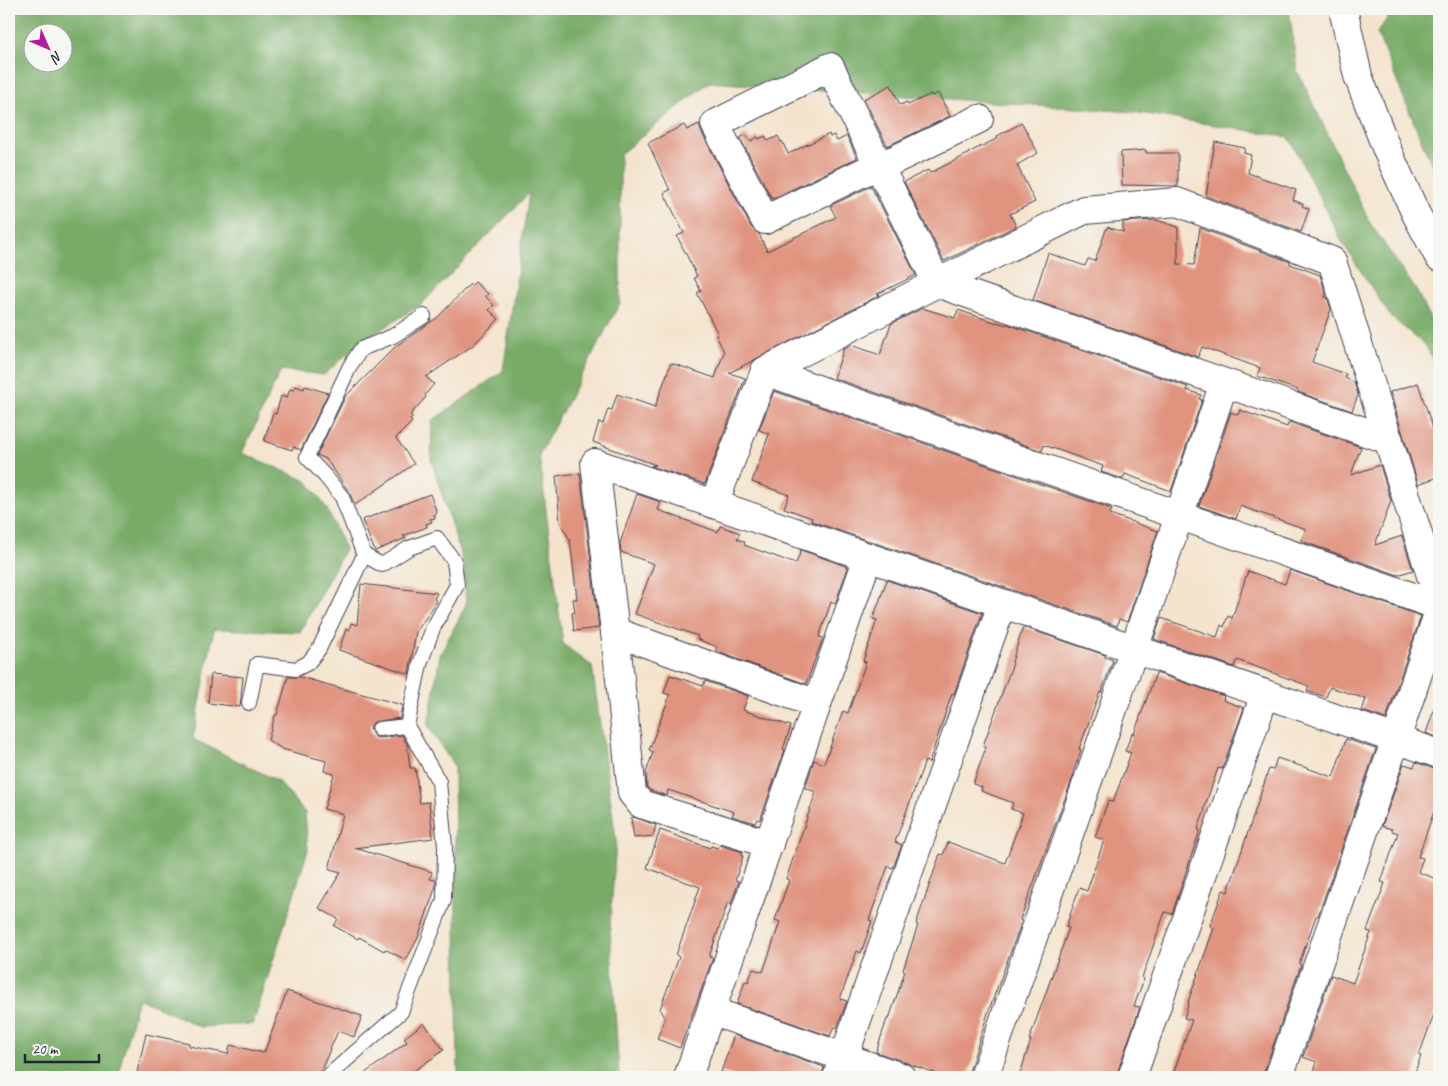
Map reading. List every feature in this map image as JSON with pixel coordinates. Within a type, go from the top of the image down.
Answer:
[{"type":"street","points":[[1343,9],[1358,76],[1387,150],[1416,214],[1439,257]]},
{"type":"street","points":[[978,119],[894,160],[878,165],[765,220],[715,124],[830,67],[878,165],[937,283],[1390,440]]},
{"type":"street","points":[[714,504],[765,371],[1084,210],[1177,202],[1332,261],[1390,440],[1439,601]]},
{"type":"street","points":[[765,371],[1439,606]]},
{"type":"street","points":[[984,1077],[1134,649],[1224,383]]},
{"type":"street","points":[[769,844],[641,804],[632,793],[595,463],[1439,754]]},
{"type":"street","points":[[688,1077],[868,557]]},
{"type":"street","points":[[840,1067],[1002,604]]},
{"type":"street","points":[[1279,1077],[1439,611]]},
{"type":"street","points":[[615,632],[817,704]]},
{"type":"street","points":[[1132,1077],[1265,694]]},
{"type":"street","points":[[711,1011],[840,1067],[901,1077]]},
{"type":"lane","points":[[327,1077],[401,1012],[444,900],[445,847],[439,782],[407,726],[420,664],[434,628],[457,585],[454,560],[437,538],[409,548],[382,565],[364,556],[342,498],[307,457],[350,366],[361,349],[393,336],[424,316]]},
{"type":"lane","points":[[249,703],[257,664],[296,669],[308,663],[319,649],[364,556]]},
{"type":"lane","points":[[379,729],[407,726]]},
{"type":"green space","points":[[9,9],[1289,9],[1297,70],[1370,223],[1416,290],[1439,336],[1439,373],[1426,346],[1390,316],[1342,242],[1289,137],[1133,112],[709,82],[620,154],[620,303],[539,455],[563,644],[592,666],[616,840],[610,926],[619,1077],[452,1077],[458,1072],[454,766],[428,726],[440,655],[466,605],[464,566],[431,459],[432,421],[503,371],[529,193],[421,305],[360,342],[324,375],[281,370],[242,453],[307,481],[326,507],[345,549],[300,632],[214,629],[193,739],[278,781],[305,813],[308,850],[253,1024],[200,1027],[138,998],[119,1070],[121,1077],[9,1077]]},
{"type":"green space","points":[[1394,9],[1439,9],[1439,183],[1377,33]]},
{"type":"building","points":[[891,85],[900,105],[907,102],[908,105],[931,94],[932,96],[938,93],[950,116],[887,146],[864,99]]},
{"type":"building","points":[[1022,123],[1038,153],[1017,165],[1035,202],[1010,214],[1016,226],[944,261],[904,182],[928,170],[930,173],[968,154]]},
{"type":"building","points":[[699,124],[751,227],[759,234],[767,251],[836,217],[830,206],[871,186],[916,275],[729,373],[745,378],[705,484],[651,466],[656,465],[593,442],[599,422],[603,424],[608,409],[612,410],[617,394],[655,407],[671,363],[715,378],[724,352],[716,335],[718,334],[697,293],[701,291],[694,278],[697,276],[677,236],[684,233],[664,193],[670,190],[648,143],[684,125],[687,130]]},
{"type":"building","points":[[829,134],[830,137],[834,135],[837,141],[847,136],[857,158],[772,199],[740,138],[746,135],[751,141],[765,136],[768,141],[778,136],[788,154]]},
{"type":"building","points":[[1215,142],[1245,148],[1244,153],[1251,155],[1248,173],[1296,190],[1293,200],[1309,209],[1301,232],[1206,196]]},
{"type":"building","points":[[1146,150],[1146,153],[1178,153],[1178,186],[1122,185],[1121,152]]},
{"type":"building","points":[[1156,220],[1178,227],[1178,264],[1194,265],[1200,228],[1320,275],[1326,293],[1325,297],[1327,297],[1331,309],[1312,362],[1346,374],[1345,378],[1354,382],[1358,395],[1352,411],[1257,376],[1260,368],[1202,347],[1198,357],[1033,300],[1048,253],[1085,266],[1088,259],[1095,261],[1107,227],[1123,232],[1123,222]]},
{"type":"building","points":[[475,282],[488,294],[486,297],[494,305],[489,310],[499,319],[472,346],[426,377],[434,384],[425,395],[426,397],[410,415],[413,417],[410,420],[412,422],[396,438],[414,464],[355,505],[349,492],[326,459],[317,455],[345,397],[396,346],[438,317],[470,284],[471,286]]},
{"type":"building","points":[[922,308],[955,318],[958,310],[997,323],[1007,324],[1188,387],[1187,390],[1201,395],[1199,399],[1202,400],[1171,491],[1125,474],[1123,479],[1101,472],[1103,466],[1044,445],[1042,451],[834,378],[844,348],[851,345],[880,355],[891,324]]},
{"type":"building","points":[[1418,383],[1433,429],[1439,425],[1439,477],[1418,484],[1390,392]]},
{"type":"building","points":[[295,386],[304,389],[305,386],[328,393],[301,450],[293,447],[292,450],[264,441],[273,413],[276,414],[281,396],[287,398],[290,389],[294,390]]},
{"type":"building","points":[[774,391],[1112,509],[1110,514],[1158,531],[1127,622],[1119,619],[1117,626],[811,521],[812,518],[784,508],[789,495],[752,482],[769,434],[759,430]]},
{"type":"building","points":[[1240,410],[1287,427],[1289,422],[1361,447],[1351,475],[1380,465],[1391,501],[1375,545],[1402,536],[1413,570],[1398,575],[1301,541],[1306,529],[1240,506],[1236,519],[1199,506],[1231,412],[1238,415]]},
{"type":"building","points":[[580,473],[599,628],[574,631],[572,613],[575,612],[573,599],[577,599],[570,540],[560,523],[556,476]]},
{"type":"building","points":[[430,494],[437,513],[434,514],[435,518],[430,519],[432,522],[426,524],[427,527],[403,536],[406,538],[375,551],[362,520]]},
{"type":"building","points":[[637,494],[661,502],[658,510],[718,532],[720,526],[740,533],[737,539],[745,542],[744,545],[796,564],[801,550],[848,567],[835,604],[831,602],[819,637],[823,638],[806,684],[715,651],[717,647],[697,639],[698,636],[635,614],[654,564],[621,552],[620,543]]},
{"type":"building","points":[[1290,570],[1421,616],[1386,719],[1362,711],[1366,699],[1330,687],[1326,697],[1307,691],[1309,686],[1237,660],[1234,667],[1154,639],[1161,618],[1217,637],[1221,625],[1224,627],[1228,616],[1232,618],[1248,571],[1285,584]]},
{"type":"building","points":[[887,580],[982,613],[954,694],[952,693],[929,763],[925,761],[895,842],[902,845],[893,868],[888,866],[869,920],[872,921],[861,953],[857,951],[840,999],[847,1001],[837,1028],[834,1027],[830,1036],[737,1004],[745,981],[748,982],[753,969],[763,972],[780,922],[775,920],[789,880],[786,879],[816,792],[805,788],[814,760],[824,764],[843,711],[848,713],[866,662],[863,661],[877,620],[873,619]]},
{"type":"building","points":[[361,584],[437,593],[434,599],[437,601],[416,632],[409,674],[339,650],[346,629],[349,630],[351,623],[357,625]]},
{"type":"building","points":[[1023,627],[1105,655],[1105,657],[1113,660],[1079,749],[1081,750],[1074,774],[1020,920],[1022,921],[988,1013],[969,1077],[946,1077],[876,1052],[905,971],[903,970],[918,925],[916,924],[940,854],[943,855],[948,842],[1005,863],[1023,813],[1011,809],[1013,803],[981,791],[982,787],[973,784],[986,747],[983,746],[1013,663]]},
{"type":"building","points":[[1156,673],[1224,696],[1223,700],[1244,708],[1222,769],[1218,768],[1172,914],[1165,912],[1142,978],[1144,979],[1134,1006],[1140,1007],[1116,1077],[1019,1077],[1031,1040],[1029,1040],[1069,928],[1066,927],[1079,888],[1087,891],[1104,840],[1095,837],[1108,801],[1113,802],[1131,753],[1125,751],[1132,733],[1134,734]]},
{"type":"building","points":[[211,674],[243,677],[240,707],[208,703]]},
{"type":"building","points":[[670,675],[703,686],[705,681],[748,696],[743,710],[791,726],[783,749],[785,750],[760,820],[757,819],[755,823],[732,816],[734,812],[668,790],[667,796],[650,790],[647,787],[646,773],[653,752],[649,750],[670,695],[664,693]]},
{"type":"building","points":[[288,677],[300,677],[402,705],[400,718],[374,722],[370,730],[375,737],[379,738],[402,735],[407,744],[410,768],[415,768],[420,803],[429,802],[433,838],[355,848],[432,872],[430,879],[436,880],[436,886],[418,938],[406,960],[385,949],[384,951],[359,937],[358,939],[334,926],[338,919],[319,908],[341,872],[329,869],[343,814],[324,809],[334,774],[324,771],[326,761],[282,749],[268,740]]},
{"type":"building","points":[[1436,704],[1439,704],[1439,738],[1426,733]]},
{"type":"building","points":[[1346,739],[1376,749],[1318,916],[1316,916],[1299,964],[1301,965],[1264,1072],[1264,1077],[1172,1077],[1192,1020],[1184,1018],[1214,928],[1210,926],[1223,890],[1228,892],[1269,769],[1273,770],[1277,758],[1333,777]]},
{"type":"building","points":[[1416,762],[1439,769],[1439,797],[1418,857],[1423,858],[1418,872],[1439,880],[1439,1001],[1419,1055],[1421,1056],[1413,1077],[1312,1077],[1317,1062],[1303,1057],[1331,975],[1353,983],[1371,932],[1367,931],[1385,883],[1381,882],[1398,833],[1382,826],[1404,764],[1414,767]]},
{"type":"building","points":[[634,817],[656,825],[653,836],[634,838],[631,818]]},
{"type":"building","points":[[660,830],[710,848],[711,846],[718,848],[720,845],[743,852],[735,880],[739,881],[731,904],[728,902],[709,957],[713,958],[680,1048],[657,1039],[665,1017],[660,1009],[679,957],[676,955],[700,887],[647,868]]},
{"type":"building","points":[[287,991],[362,1016],[354,1037],[338,1031],[318,1077],[195,1077],[177,1074],[177,1077],[140,1077],[140,1074],[137,1073],[146,1034],[228,1054],[230,1045],[264,1053]]},
{"type":"building","points":[[424,1023],[444,1050],[405,1077],[360,1077],[407,1042],[404,1038]]},
{"type":"building","points":[[734,1035],[824,1067],[822,1077],[737,1077],[721,1072]]}]
